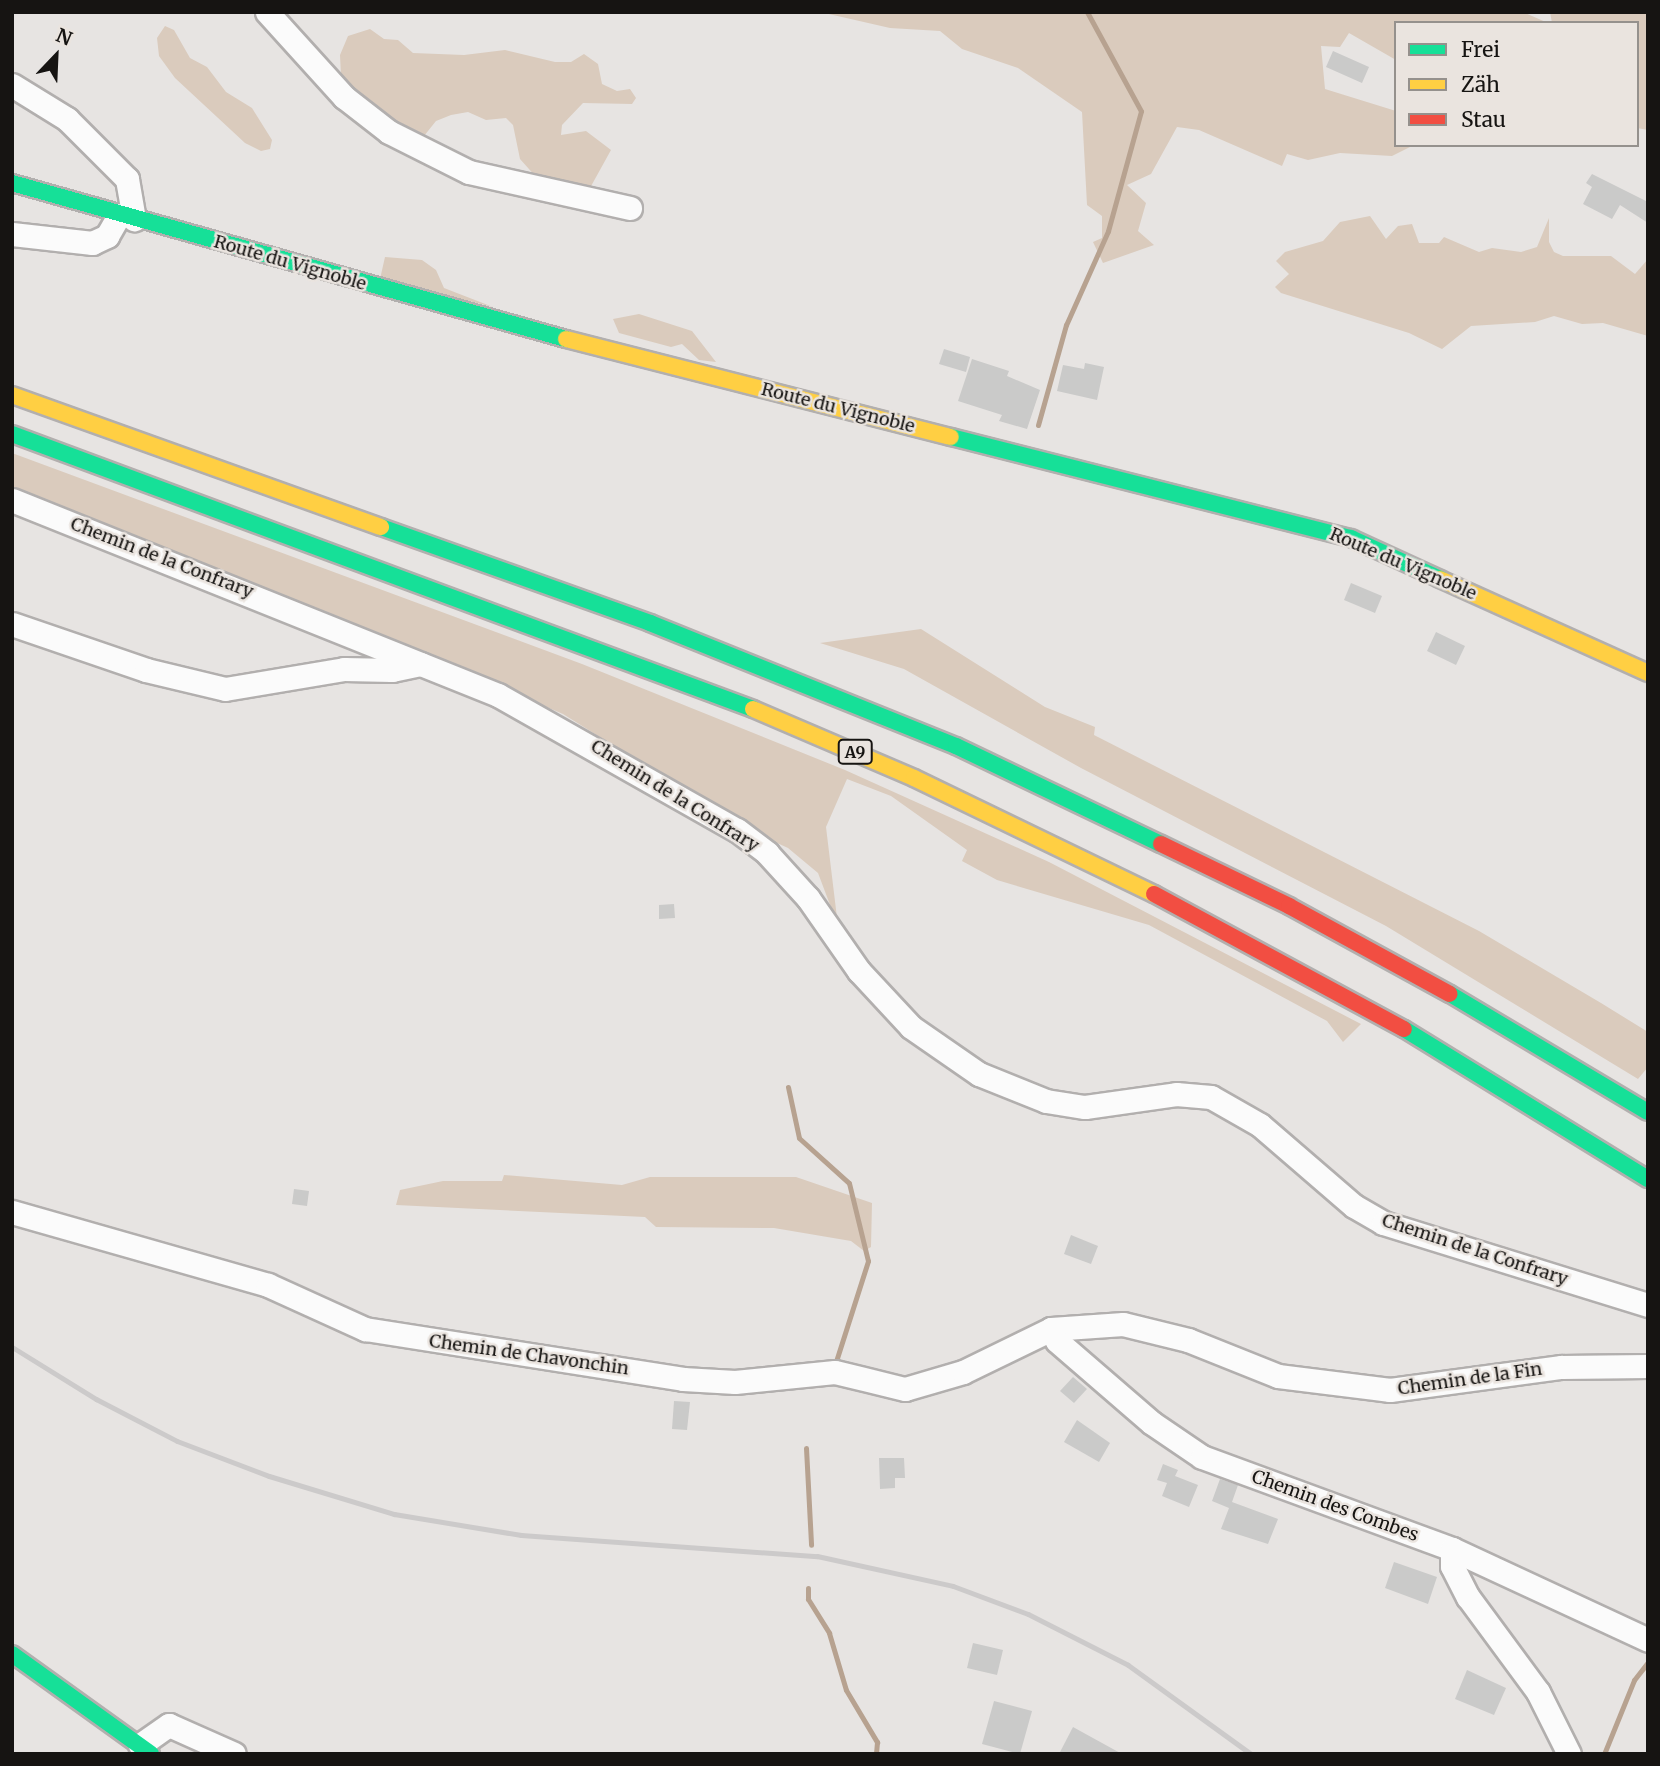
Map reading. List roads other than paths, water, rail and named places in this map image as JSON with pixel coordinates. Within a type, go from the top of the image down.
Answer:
[{"type":"main road","name":"Route du Vignoble","points":[[12,183],[507,324],[1351,538],[1648,674]]},
{"type":"main road","points":[[12,395],[662,628],[956,746],[1300,912],[1466,1003],[1648,1112]]},
{"type":"main road","name":"A9","points":[[12,434],[736,702],[925,783],[1276,957],[1451,1055],[1648,1179]]},
{"type":"main road","points":[[12,1654],[145,1750]]},
{"type":"street","points":[[267,12],[344,97],[389,132],[469,172],[630,208]]},
{"type":"street","points":[[12,85],[67,119],[127,179],[126,217],[107,236],[92,243],[12,234]]},
{"type":"street","name":"Chemin de la Confrary","points":[[12,500],[498,695],[576,735],[737,830],[766,853],[808,898],[859,971],[911,1027],[979,1074],[1046,1101],[1085,1107],[1175,1094],[1210,1097],[1260,1125],[1353,1206],[1383,1223],[1648,1305]]},
{"type":"street","points":[[12,624],[146,670],[225,689],[344,669],[392,670],[421,664]]},
{"type":"street","name":"Chemin de Chavonchin","points":[[12,1212],[268,1285],[365,1329],[683,1378],[736,1382],[835,1372],[905,1389],[963,1372],[1051,1329]]},
{"type":"street","name":"Chemin de la Fin","points":[[1051,1329],[1123,1324],[1188,1339],[1278,1376],[1391,1390],[1561,1367],[1648,1366]]},
{"type":"street","name":"Chemin des Combes","points":[[1051,1329],[1057,1342],[1152,1423],[1202,1457],[1452,1549],[1648,1640]]},
{"type":"street","points":[[1452,1549],[1452,1566],[1468,1597],[1538,1692],[1569,1754]]},
{"type":"street","points":[[145,1750],[169,1725],[234,1754]]},
{"type":"waterway","points":[[1038,425],[1066,325],[1108,231],[1141,111],[1087,12]]},
{"type":"waterway","points":[[788,1087],[799,1138],[849,1183],[868,1261],[836,1361]]},
{"type":"waterway","points":[[806,1448],[811,1545]]},
{"type":"waterway","points":[[808,1588],[808,1599],[829,1633],[846,1690],[877,1742],[876,1754]]},
{"type":"waterway","points":[[1604,1754],[1634,1680],[1648,1662]]},
{"type":"railway","points":[[12,1347],[96,1399],[177,1441],[269,1476],[394,1514],[521,1535],[817,1556],[953,1586],[1028,1614],[1128,1665],[1251,1754]]}]
